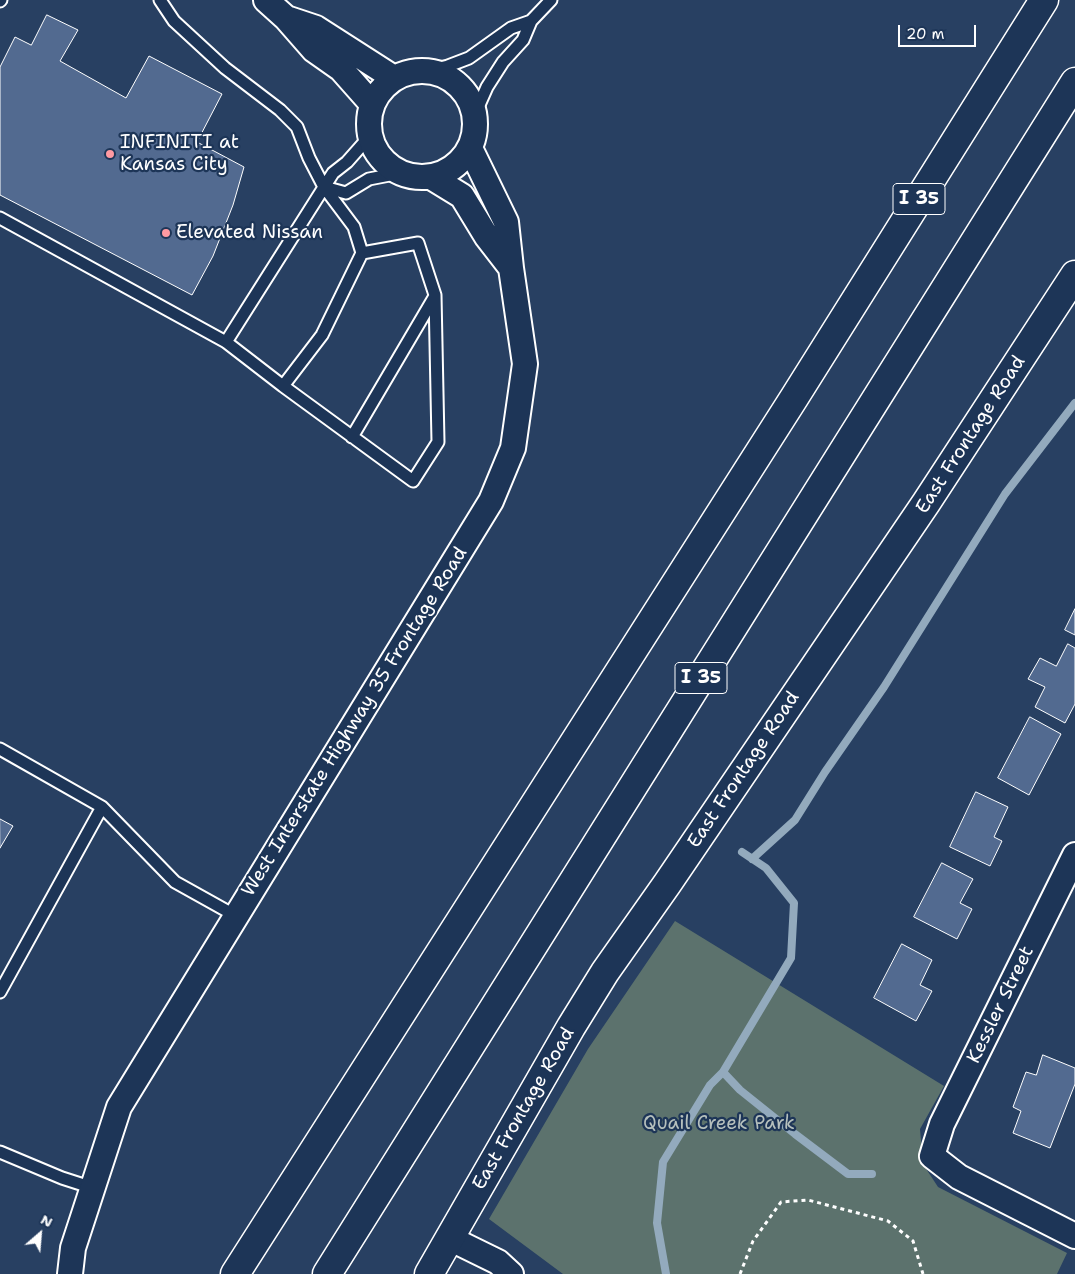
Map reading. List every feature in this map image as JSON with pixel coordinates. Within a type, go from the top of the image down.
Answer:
[{"type":"main road","name":"I 35","points":[[235,1274],[794,398],[1044,0]]},
{"type":"main road","name":"I 35","points":[[327,1274],[1075,82]]},
{"type":"main road","name":"East Frontage Road","points":[[429,1274],[571,1027],[605,972],[926,504],[1073,283]]},
{"type":"street","points":[[266,0],[286,18],[314,50],[341,69],[372,104]]},
{"type":"street","points":[[286,18],[316,28],[394,78]]},
{"type":"street","points":[[427,71],[444,75],[458,85],[469,98],[475,114],[475,132],[470,148],[460,162],[447,171],[432,177],[415,177],[400,173],[386,163],[376,151],[370,136],[368,120],[372,104],[381,89],[394,78],[410,72],[427,71]]},
{"type":"street","name":"West Interstate Highway 35 Frontage Road","points":[[70,1274],[73,1248],[119,1108],[491,501],[513,448],[525,364],[506,222],[470,148]]},
{"type":"street","points":[[432,177],[462,196],[487,237],[511,268]]},
{"type":"street","name":"Kessler Street","points":[[1075,855],[942,1124],[932,1156],[959,1177],[1075,1236]]},
{"type":"street","points":[[449,1238],[498,1262],[511,1274]]},
{"type":"lane","points":[[160,0],[174,21],[218,61],[280,110],[297,127],[309,158],[324,186],[354,228],[362,253],[322,335],[283,386]]},
{"type":"lane","points":[[475,114],[487,87],[503,62],[523,40],[530,21],[551,0]]},
{"type":"lane","points":[[427,71],[469,58],[510,28],[530,21]]},
{"type":"lane","points":[[226,342],[333,173],[347,162],[370,136]]},
{"type":"lane","points":[[324,186],[346,192],[370,179],[400,173]]},
{"type":"lane","points":[[0,218],[226,342],[413,481],[438,442],[435,295],[418,243],[362,253]]},
{"type":"lane","points":[[352,436],[435,295]]},
{"type":"lane","points":[[0,749],[102,807],[175,882],[236,916]]},
{"type":"lane","points":[[0,992],[102,807]]},
{"type":"lane","points":[[2,1157],[92,1188]]},
{"type":"path","points":[[740,1274],[753,1241],[781,1202],[808,1200],[888,1221],[912,1242],[923,1274]]},
{"type":"green space","name":"Quail Creek Park","points":[[675,921],[944,1086],[920,1129],[923,1164],[938,1187],[1067,1253],[1057,1274],[563,1274],[489,1219],[588,1049]]},
{"type":"building","name":"INFINITI at Kansas City","points":[[47,15],[78,30],[60,61],[126,98],[149,56],[222,94],[197,142],[244,167],[233,205],[213,256],[192,295],[0,195],[0,67],[15,37],[31,45]]},
{"type":"building","points":[[1075,609],[1075,635],[1065,630]]},
{"type":"building","points":[[1068,644],[1075,648],[1075,704],[1065,723],[1035,707],[1045,687],[1028,679],[1040,658],[1056,666]]},
{"type":"building","points":[[1030,717],[1061,734],[1029,795],[998,778]]},
{"type":"building","points":[[976,792],[1008,807],[994,837],[1002,841],[990,866],[950,847]]},
{"type":"building","points":[[0,819],[13,826],[0,848]]},
{"type":"building","points":[[942,863],[973,879],[960,903],[972,909],[957,939],[914,917]]},
{"type":"building","points":[[902,944],[932,960],[920,985],[932,991],[916,1021],[874,998]]},
{"type":"building","points":[[1043,1055],[1075,1068],[1075,1084],[1050,1148],[1013,1133],[1021,1111],[1013,1107],[1026,1072],[1036,1075]]},
{"type":"waterway","points":[[752,859],[795,820],[825,772],[884,687],[1005,494],[1075,403]]},
{"type":"waterway","points":[[666,1274],[657,1223],[663,1162],[710,1085],[723,1072],[791,958],[794,903],[766,868],[742,852]]},
{"type":"waterway","points":[[723,1072],[740,1090],[848,1174],[872,1174]]},
{"type":"place","name":"INFINITI at Kansas City","points":[[110,154]]},
{"type":"place","name":"Elevated Nissan","points":[[166,233]]}]
